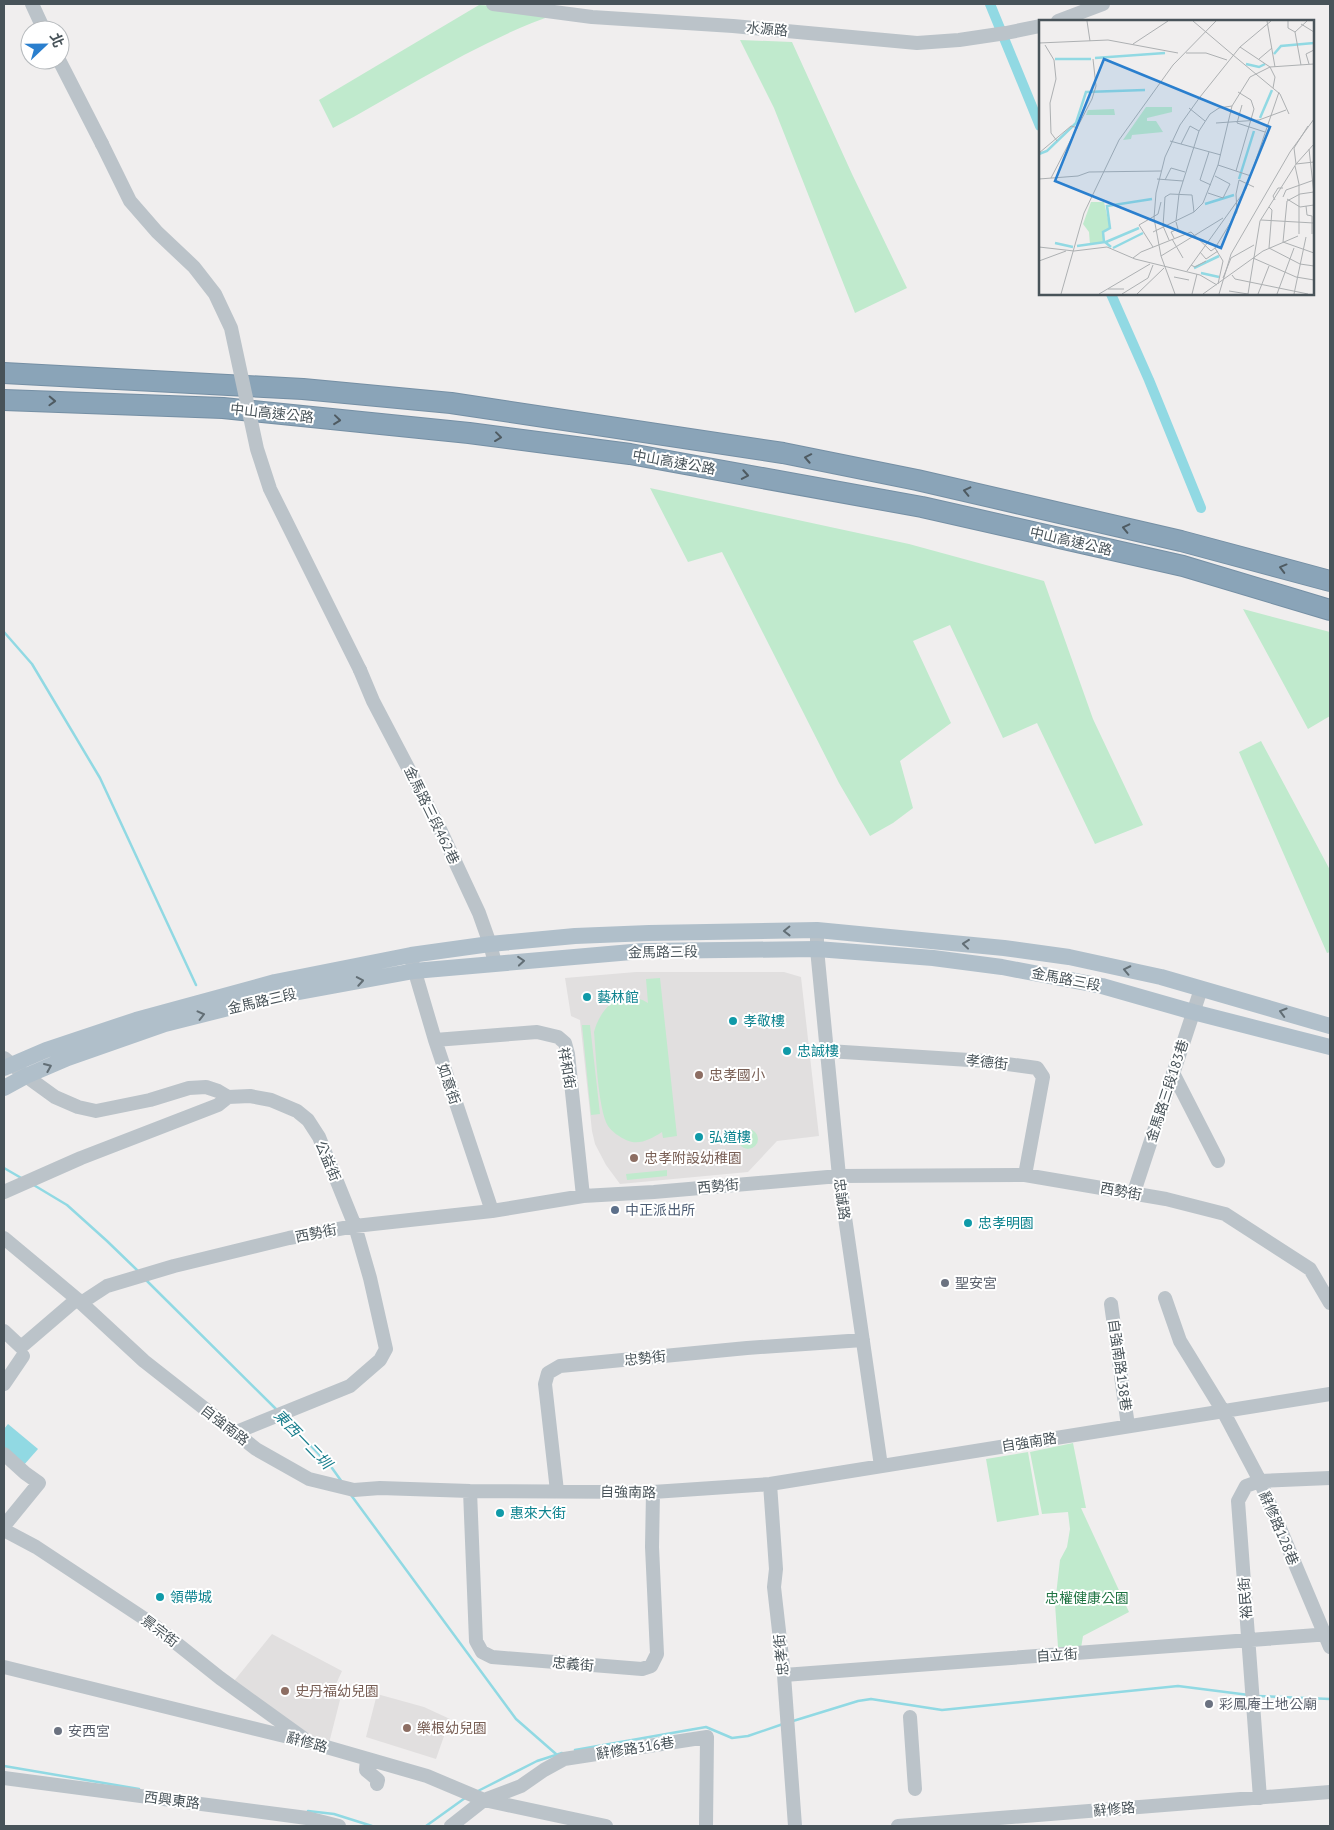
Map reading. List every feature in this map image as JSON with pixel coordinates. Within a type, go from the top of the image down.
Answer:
[{"type":"highway","name":"中山高速公路","points":[[4,373],[303,390],[441,402],[764,450],[926,482],[1181,541],[1330,581]]},
{"type":"highway","name":"中山高速公路","points":[[4,400],[223,408],[469,433],[630,454],[922,507],[1183,566],[1330,610]]},
{"type":"main road","name":"金馬路三段","points":[[4,1088],[26,1076],[68,1058],[244,997],[284,980],[411,955],[490,944],[575,936],[817,930],[1004,948],[1068,957],[1161,977],[1330,1026]]},
{"type":"main road","name":"金馬路三段","points":[[6,1063],[136,1020],[244,997],[272,997],[414,972],[495,963],[643,951],[817,949],[933,958],[1002,967],[1102,986],[1193,1012],[1330,1047]]},
{"type":"street","points":[[32,4],[39,20]]},
{"type":"street","name":"水源路","points":[[493,4],[591,11],[917,43],[959,40],[1039,26]]},
{"type":"street","points":[[1061,20],[1103,4]]},
{"type":"street","name":"金馬路三段462巷","points":[[64,70],[130,200],[157,232],[194,267],[215,294],[231,328],[257,449],[270,489],[360,670],[373,701],[438,824],[479,913],[495,963]]},
{"type":"street","name":"忠誠路","points":[[817,930],[817,949],[839,1176],[881,1466]]},
{"type":"street","name":"如意街","points":[[411,955],[414,972],[435,1040],[492,1211]]},
{"type":"street","name":"金馬路三段183巷","points":[[1134,1192],[1201,989]]},
{"type":"street","name":"祥和街","points":[[435,1040],[537,1032],[558,1037],[565,1043],[568,1054],[583,1196]]},
{"type":"street","name":"孝德街","points":[[828,1051],[985,1061],[1037,1068],[1043,1077],[1024,1174]]},
{"type":"street","points":[[6,1063],[54,1097],[78,1107],[96,1111],[150,1100],[189,1088],[206,1087],[228,1097]]},
{"type":"street","points":[[1173,1073],[1218,1161]]},
{"type":"street","name":"公益街","points":[[4,1192],[90,1154],[218,1104],[228,1097],[250,1096],[271,1100],[297,1111],[308,1120],[319,1137],[355,1226],[370,1278],[386,1349],[380,1360],[350,1386],[234,1433]]},
{"type":"street","name":"西勢街","points":[[4,1384],[22,1352],[79,1301],[107,1286],[174,1266],[289,1238],[355,1226],[492,1211],[583,1196],[654,1192],[839,1176],[1024,1174],[1134,1192],[1189,1204],[1225,1214],[1310,1269],[1330,1303]]},
{"type":"street","name":"自強南路","points":[[4,1238],[79,1301],[144,1360],[256,1449],[309,1480],[354,1490],[380,1488],[470,1492],[653,1492],[770,1484],[1330,1394]]},
{"type":"street","name":"辭修路128巷","points":[[1165,1298],[1180,1341],[1223,1411],[1260,1481],[1328,1639]]},
{"type":"street","name":"自強南路138巷","points":[[1111,1304],[1128,1426]]},
{"type":"street","points":[[4,1331],[22,1352]]},
{"type":"street","name":"忠勢街","points":[[557,1491],[545,1384],[548,1373],[560,1366],[747,1348],[863,1340]]},
{"type":"street","points":[[4,1454],[39,1483],[4,1526]]},
{"type":"street","points":[[1260,1481],[1330,1478]]},
{"type":"street","name":"裕民街","points":[[1260,1481],[1246,1486],[1238,1501],[1260,1798]]},
{"type":"street","name":"忠孝街","points":[[770,1484],[776,1569],[774,1587],[784,1675],[795,1826]]},
{"type":"street","name":"忠義街","points":[[470,1492],[476,1641],[482,1652],[492,1657],[642,1669],[651,1666],[657,1654],[652,1547],[653,1492]]},
{"type":"street","name":"景宗街","points":[[4,1530],[36,1547],[151,1623],[220,1678],[308,1742]]},
{"type":"street","name":"自立街","points":[[784,1675],[1248,1641],[1328,1639]]},
{"type":"street","name":"辭修路","points":[[4,1667],[308,1742],[427,1776],[476,1796],[606,1826]]},
{"type":"street","points":[[910,1717],[915,1788]]},
{"type":"street","name":"辭修路316巷","points":[[476,1796],[521,1786],[564,1759],[707,1737],[706,1826]]},
{"type":"street","points":[[367,1759],[366,1770],[378,1780],[377,1784]]},
{"type":"street","name":"西興東路","points":[[4,1778],[307,1818],[339,1826]]},
{"type":"street","name":"辭修路","points":[[898,1826],[1330,1792]]},
{"type":"street","points":[[451,1826],[476,1796]]},
{"type":"shaded area","name":"忠孝國小","points":[[636,972],[784,972],[801,977],[819,1136],[777,1141],[748,1172],[620,1184],[606,1165],[595,1144],[580,1020],[571,1016],[565,978]]},
{"type":"shaded area","name":"史丹福幼兒園","points":[[272,1634],[342,1671],[331,1695],[340,1700],[328,1747],[305,1737],[230,1686]]},
{"type":"shaded area","name":"樂根幼兒園","points":[[377,1694],[424,1707],[450,1719],[436,1759],[366,1737]]},
{"type":"green space","points":[[479,5],[543,9],[556,14],[527,25],[470,52],[333,128],[319,100]]},
{"type":"green space","points":[[740,40],[792,42],[852,174],[907,288],[855,313],[774,108]]},
{"type":"green space","points":[[650,488],[909,544],[1044,581],[1093,719],[1143,825],[1095,844],[1037,723],[1003,738],[950,625],[913,641],[951,723],[900,761],[913,808],[893,823],[870,836],[839,783],[722,552],[688,562]]},
{"type":"green space","points":[[1243,609],[1330,632],[1330,716],[1308,729]]},
{"type":"green space","points":[[1261,741],[1330,870],[1330,952],[1327,953],[1239,752]]},
{"type":"green space","points":[[660,978],[677,1136],[663,1138],[662,1132],[645,1141],[631,1142],[612,1130],[605,1118],[598,1081],[594,1032],[607,1007],[621,998],[630,997],[648,1003],[646,979]]},
{"type":"green space","points":[[582,1025],[590,1025],[600,1114],[591,1115]]},
{"type":"green space","points":[[748,1129],[755,1132],[758,1139],[755,1146],[748,1149],[741,1146],[738,1139],[741,1132]]},
{"type":"green space","points":[[667,1170],[667,1176],[627,1180],[626,1174]]},
{"type":"green space","name":"忠權健康公園","points":[[1073,1443],[1086,1508],[1081,1508],[1129,1612],[1083,1636],[1081,1648],[1058,1647],[1055,1604],[1060,1560],[1067,1547],[1070,1529],[1068,1512],[1042,1514],[1030,1452]]},
{"type":"green space","points":[[1028,1452],[1039,1515],[997,1522],[986,1459]]},
{"type":"water","points":[[8,1424],[38,1449],[23,1466],[4,1449],[4,1429]]},
{"type":"waterway","points":[[990,4],[1039,124]]},
{"type":"waterway","points":[[1111,295],[1149,380],[1201,508]]},
{"type":"waterway","points":[[4,632],[32,664],[100,778],[196,985]]},
{"type":"waterway","name":"東西一二圳","points":[[4,1168],[23,1179]]},
{"type":"waterway","name":"東西一二圳","points":[[32,1184],[67,1205],[139,1272]]},
{"type":"waterway","name":"東西一二圳","points":[[146,1280],[277,1410]]},
{"type":"waterway","name":"東西一二圳","points":[[284,1418],[332,1468],[342,1482]]},
{"type":"waterway","name":"東西一二圳","points":[[351,1495],[516,1719],[556,1754]]},
{"type":"waterway","points":[[793,1721],[858,1701],[871,1699],[942,1710],[1178,1686],[1249,1695]]},
{"type":"waterway","points":[[1257,1696],[1330,1699]]},
{"type":"waterway","points":[[575,1750],[706,1727],[732,1738],[748,1736],[783,1724]]},
{"type":"waterway","points":[[476,1792],[537,1761],[562,1753]]},
{"type":"waterway","points":[[4,1766],[139,1789]]},
{"type":"waterway","points":[[426,1826],[465,1798]]},
{"type":"waterway","points":[[308,1811],[334,1814],[372,1826]]},
{"type":"place","name":"藝林館","points":[[587,997]]},
{"type":"place","name":"孝敬樓","points":[[733,1021]]},
{"type":"place","name":"忠誠樓","points":[[787,1051]]},
{"type":"place","name":"忠孝國小","points":[[699,1075]]},
{"type":"place","name":"弘道樓","points":[[699,1137]]},
{"type":"place","name":"忠孝附設幼稚園","points":[[634,1158]]},
{"type":"place","name":"中正派出所","points":[[615,1210]]},
{"type":"place","name":"忠孝明園","points":[[968,1223]]},
{"type":"place","name":"聖安宮","points":[[945,1283]]},
{"type":"place","name":"惠來大街","points":[[500,1513]]},
{"type":"place","name":"領帶城","points":[[160,1597]]},
{"type":"place","name":"史丹福幼兒園","points":[[285,1691]]},
{"type":"place","name":"彩鳳庵土地公廟","points":[[1209,1704]]},
{"type":"place","name":"樂根幼兒園","points":[[407,1728]]},
{"type":"place","name":"安西宮","points":[[58,1731]]}]
